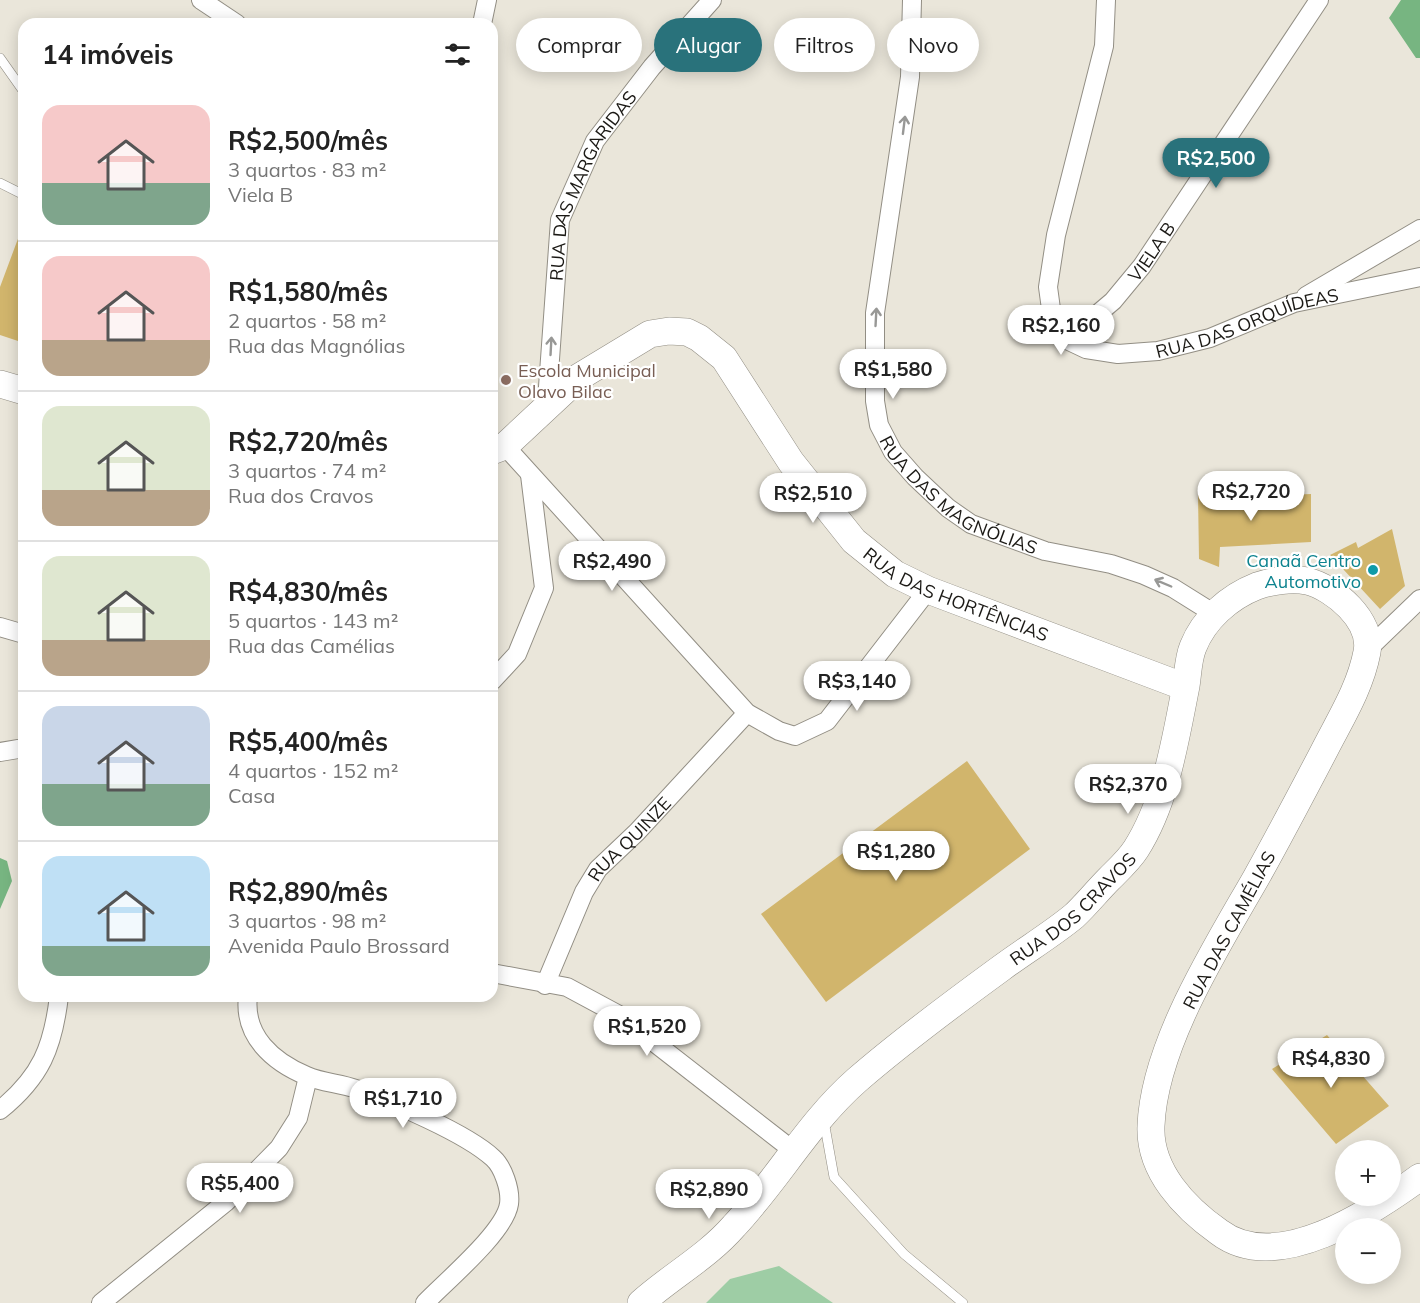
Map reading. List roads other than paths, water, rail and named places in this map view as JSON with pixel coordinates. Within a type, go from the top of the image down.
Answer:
[{"type":"main road","name":"RUA DAS HORTÊNCIAS","points":[[498,449],[552,404],[579,377],[650,334],[669,330],[687,332],[699,338],[724,358],[791,462],[854,541],[896,574],[928,590],[1185,687]]},
{"type":"main road","points":[[0,384],[18,389]]},
{"type":"main road","name":"RUA DOS CRAVOS","points":[[641,1303],[700,1258],[729,1232],[795,1152],[823,1111],[860,1077],[1074,916],[1134,852],[1157,806],[1192,648],[1213,613],[1257,586],[1290,580],[1310,582],[1346,604],[1367,633],[1368,649]]},
{"type":"main road","name":"RUA DAS CAMÉLIAS","points":[[1368,649],[1350,704],[1199,979],[1165,1059],[1153,1098],[1150,1133],[1155,1159],[1167,1182],[1194,1213],[1224,1237],[1241,1243],[1285,1245],[1328,1233],[1381,1205],[1420,1177]]},
{"type":"street","points":[[201,0],[228,18]]},
{"type":"street","points":[[484,18],[488,0]]},
{"type":"street","name":"RUA DAS MARGARIDAS","points":[[552,404],[549,387],[560,220],[595,141],[652,67],[712,0]]},
{"type":"street","name":"RUA DAS MAGNÓLIAS","points":[[912,0],[910,77],[875,313],[875,400],[879,424],[893,452],[915,477],[948,508],[971,524],[1045,551],[1112,564],[1144,575],[1173,588],[1213,613]]},
{"type":"street","points":[[1067,340],[1051,309],[1048,287],[1056,235],[1104,46],[1106,0]]},
{"type":"street","name":"VIELA B","points":[[1067,340],[1113,301],[1142,266],[1319,0]]},
{"type":"street","points":[[1294,303],[1420,229]]},
{"type":"street","name":"RUA DAS ORQUÍDEAS","points":[[1067,340],[1086,349],[1118,354],[1158,351],[1210,339],[1294,303],[1420,277]]},
{"type":"street","points":[[498,449],[530,475],[747,713],[778,731],[795,736],[827,721],[928,590]]},
{"type":"street","points":[[498,675],[517,654],[544,588],[530,475]]},
{"type":"street","points":[[1368,649],[1420,599]]},
{"type":"street","points":[[0,627],[18,632]]},
{"type":"street","name":"RUA QUINZE","points":[[545,985],[584,892],[598,869],[637,832],[747,713]]},
{"type":"street","points":[[0,752],[18,749]]},
{"type":"street","points":[[498,974],[545,985],[567,987],[619,1015],[795,1152]]},
{"type":"street","points":[[0,1110],[37,1073],[52,1042],[58,1002]]},
{"type":"street","points":[[248,1002],[250,1026],[259,1043],[280,1062],[308,1077],[355,1089],[472,1141],[495,1160],[508,1184],[509,1204],[496,1231],[425,1303]]},
{"type":"street","points":[[101,1303],[226,1202],[279,1148],[298,1118],[308,1077]]},
{"type":"lane","points":[[0,58],[18,84]]},
{"type":"lane","points":[[0,183],[18,192]]},
{"type":"lane","points":[[823,1111],[834,1177],[904,1254],[963,1303]]},
{"type":"place","name":"Escola Municipal Olavo Bilac","points":[[506,380]]},
{"type":"place","name":"Canaã Centro Automotivo","points":[[1373,570]]}]
